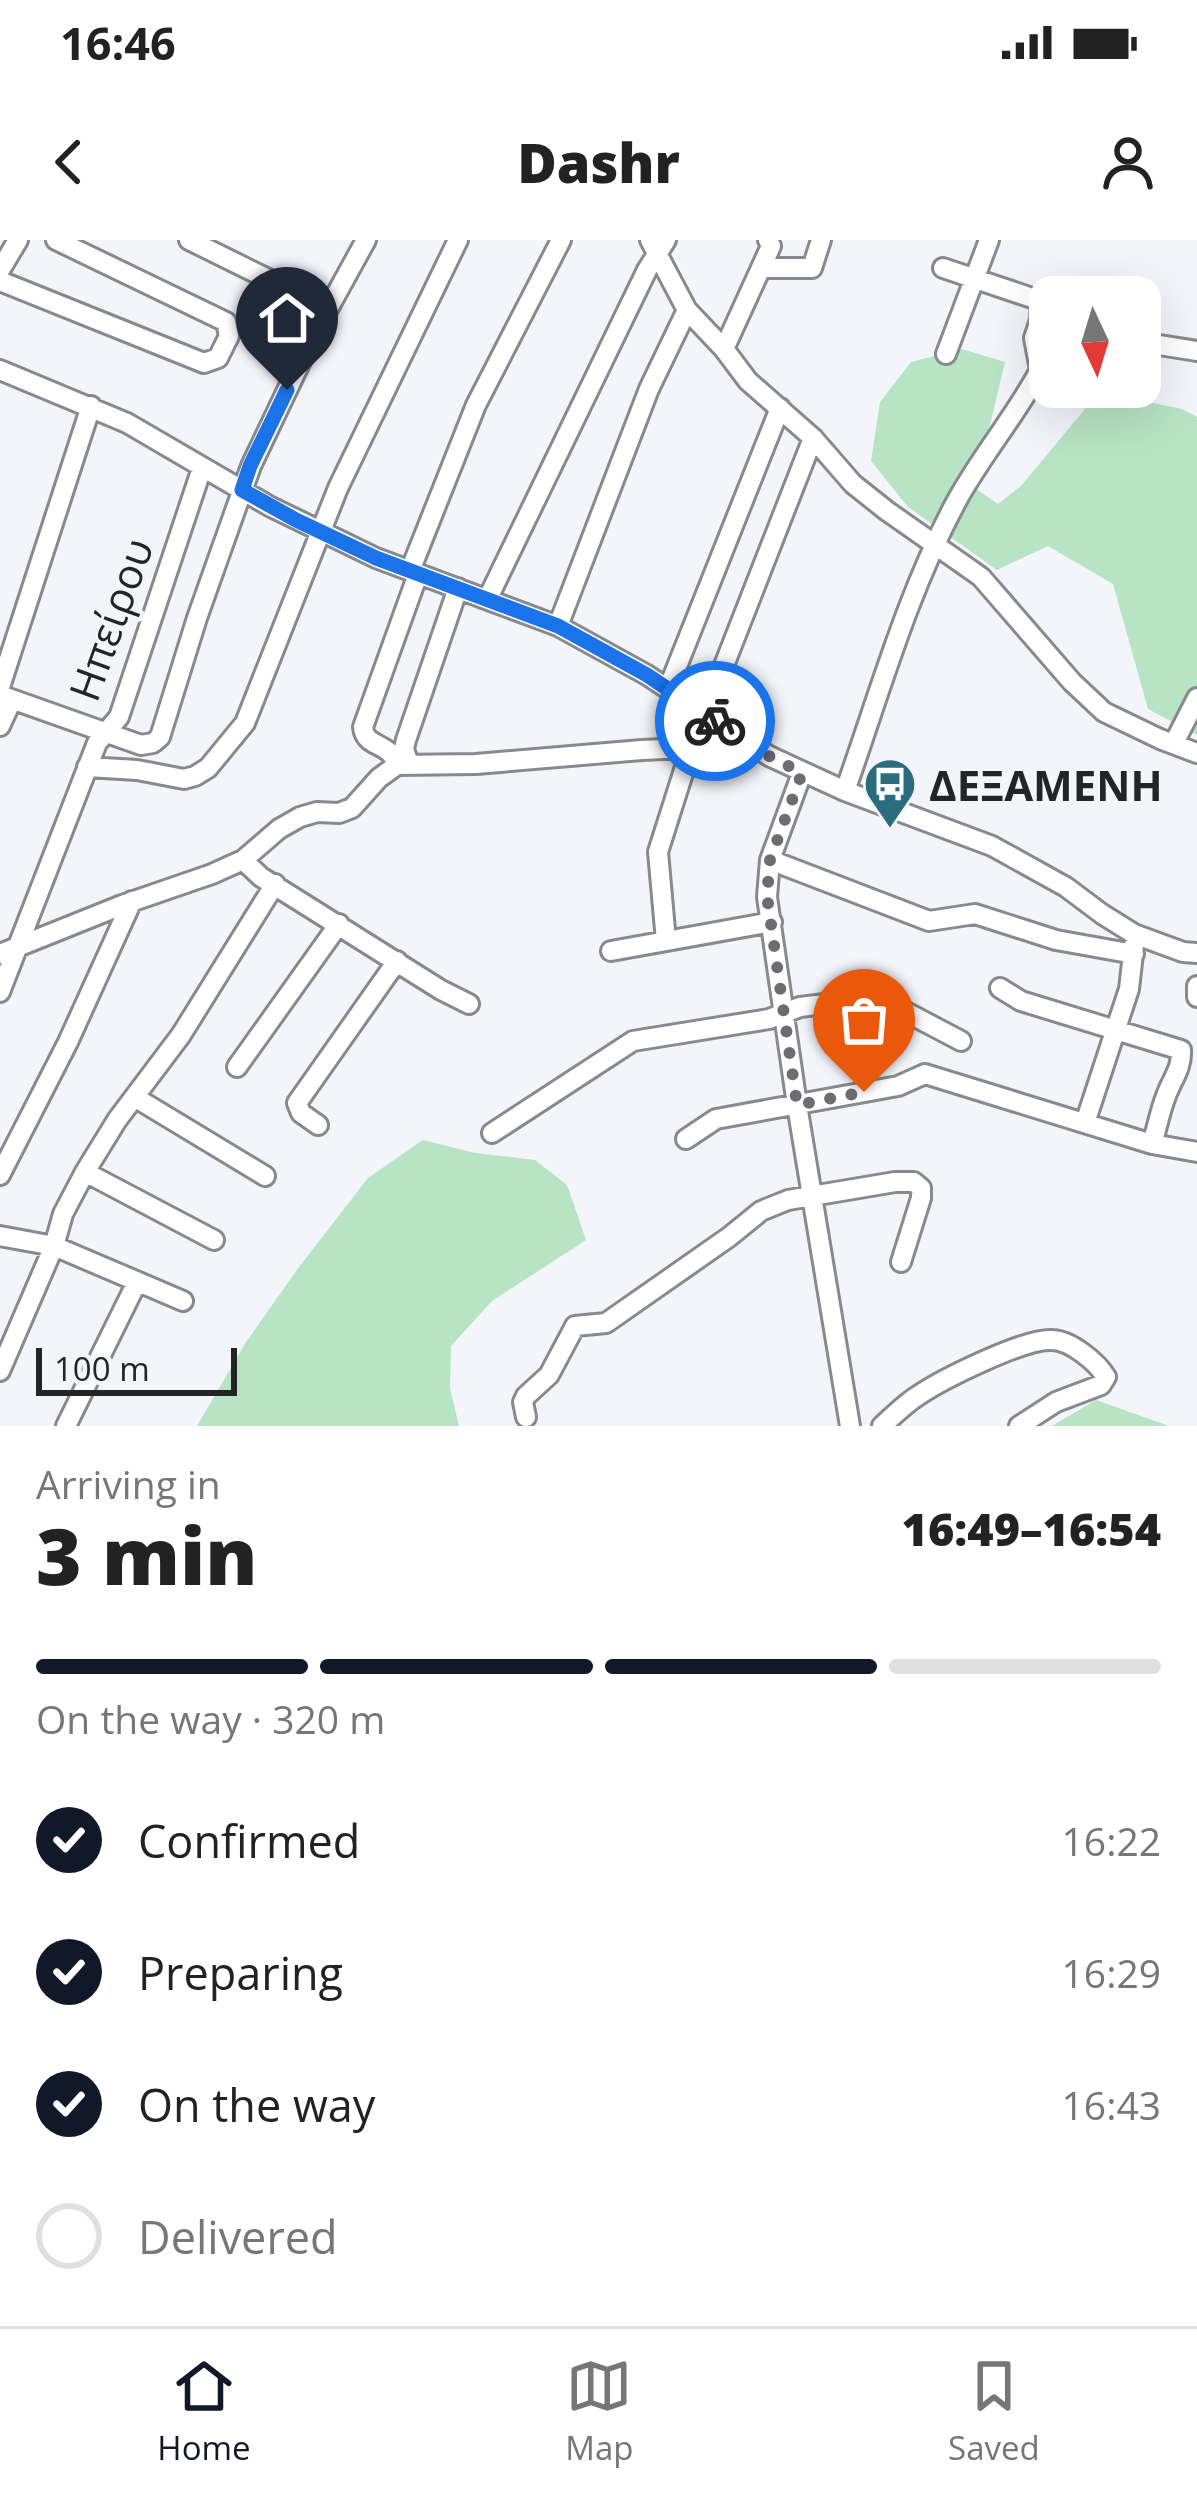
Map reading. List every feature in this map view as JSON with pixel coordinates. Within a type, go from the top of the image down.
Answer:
[{"type":"street","points":[[0,270],[18,240]]},
{"type":"street","points":[[0,281],[204,363],[218,358],[229,336],[226,322],[56,240]]},
{"type":"street","points":[[189,240],[327,308]]},
{"type":"street","points":[[4,694],[142,745],[160,737],[197,618],[261,443],[327,308],[367,240]]},
{"type":"street","points":[[87,766],[184,779],[208,768],[236,736],[253,708],[320,532],[458,240]]},
{"type":"street","points":[[403,765],[386,748],[367,740],[363,727],[476,405],[561,240]]},
{"type":"street","points":[[724,349],[764,268],[771,246],[768,240]]},
{"type":"street","points":[[764,268],[812,268],[821,240]]},
{"type":"street","points":[[946,354],[989,240]]},
{"type":"street","points":[[658,245],[687,310],[748,380],[813,437],[866,496],[981,577],[1089,700],[1126,724],[1197,753]]},
{"type":"street","points":[[488,598],[658,245]]},
{"type":"street","points":[[943,268],[1029,297]]},
{"type":"street","points":[[558,626],[649,388],[687,310]]},
{"type":"street","points":[[1161,345],[1197,351]]},
{"type":"street","points":[[0,370],[147,434],[320,532],[414,573],[558,626],[802,773],[992,846],[1066,887],[1134,944]]},
{"type":"street","points":[[845,791],[935,544],[1029,387]]},
{"type":"street","points":[[0,726],[4,694],[91,406]]},
{"type":"street","points":[[668,689],[780,409]]},
{"type":"street","points":[[705,714],[813,437]]},
{"type":"street","name":"Ηπείρου","points":[[0,992],[9,951],[87,766],[97,743],[118,716],[202,468]]},
{"type":"street","points":[[710,583],[749,598]]},
{"type":"street","points":[[403,765],[406,740],[458,588]]},
{"type":"street","points":[[1174,743],[1197,698]]},
{"type":"street","points":[[9,951],[243,860],[300,817],[352,808],[379,778],[403,765],[750,745]]},
{"type":"street","points":[[666,941],[658,852],[692,748]]},
{"type":"street","points":[[802,773],[770,860],[767,896],[850,1426]]},
{"type":"street","points":[[243,860],[261,877],[469,1004]]},
{"type":"street","points":[[770,860],[929,921],[975,914],[1057,940],[1197,953]]},
{"type":"street","points":[[0,1371],[63,1214],[85,1172],[117,1120],[181,1035],[275,884]]},
{"type":"street","points":[[0,1174],[132,902]]},
{"type":"street","points":[[611,950],[772,922]]},
{"type":"street","points":[[237,1067],[339,924]]},
{"type":"street","points":[[1085,1123],[1129,989],[1134,944]]},
{"type":"street","points":[[318,1125],[301,1113],[297,1103],[397,961]]},
{"type":"street","points":[[1197,986],[1197,997]]},
{"type":"street","points":[[1000,988],[1021,1000],[1181,1050],[1187,1077],[1165,1097],[1152,1144]]},
{"type":"street","points":[[492,1133],[633,1041],[769,1019],[800,1007],[866,999],[906,1012],[961,1041]]},
{"type":"street","points":[[686,1139],[716,1119],[898,1086],[925,1074],[1152,1144],[1197,1152]]},
{"type":"street","points":[[136,1098],[265,1176]]},
{"type":"street","points":[[85,1172],[214,1240]]},
{"type":"street","points":[[526,1417],[526,1396],[549,1375],[574,1326],[605,1323],[761,1211],[788,1200],[914,1182],[921,1188],[921,1198],[901,1262]]},
{"type":"street","points":[[0,1236],[54,1246],[183,1301]]},
{"type":"street","points":[[66,1426],[137,1282]]},
{"type":"street","points":[[882,1426],[919,1395],[998,1355],[1042,1340],[1066,1343],[1102,1369],[1106,1377],[1101,1385],[1056,1402],[1019,1426]]},
{"type":"green space","points":[[962,349],[1005,362],[975,488],[998,504],[1021,486],[1086,408],[1161,405],[1197,417],[1197,735],[1148,709],[1113,584],[1048,546],[997,570],[908,507],[871,461],[880,402],[911,362]]},
{"type":"green space","points":[[423,1140],[475,1153],[535,1160],[567,1185],[586,1240],[492,1301],[451,1346],[450,1388],[459,1426],[197,1426],[246,1342],[368,1178]]},
{"type":"green space","points":[[1096,1400],[1169,1426],[1052,1426]]},
{"type":"way so far","points":[[715,721],[802,773],[770,860],[767,896],[797,1105],[864,1092]]},
{"type":"place","name":"ΔΕΞΑΜΕΝΗ","points":[[890,830]]},
{"type":"route","points":[[287,390],[242,490],[376,558],[558,626],[647,675],[715,721]]}]
